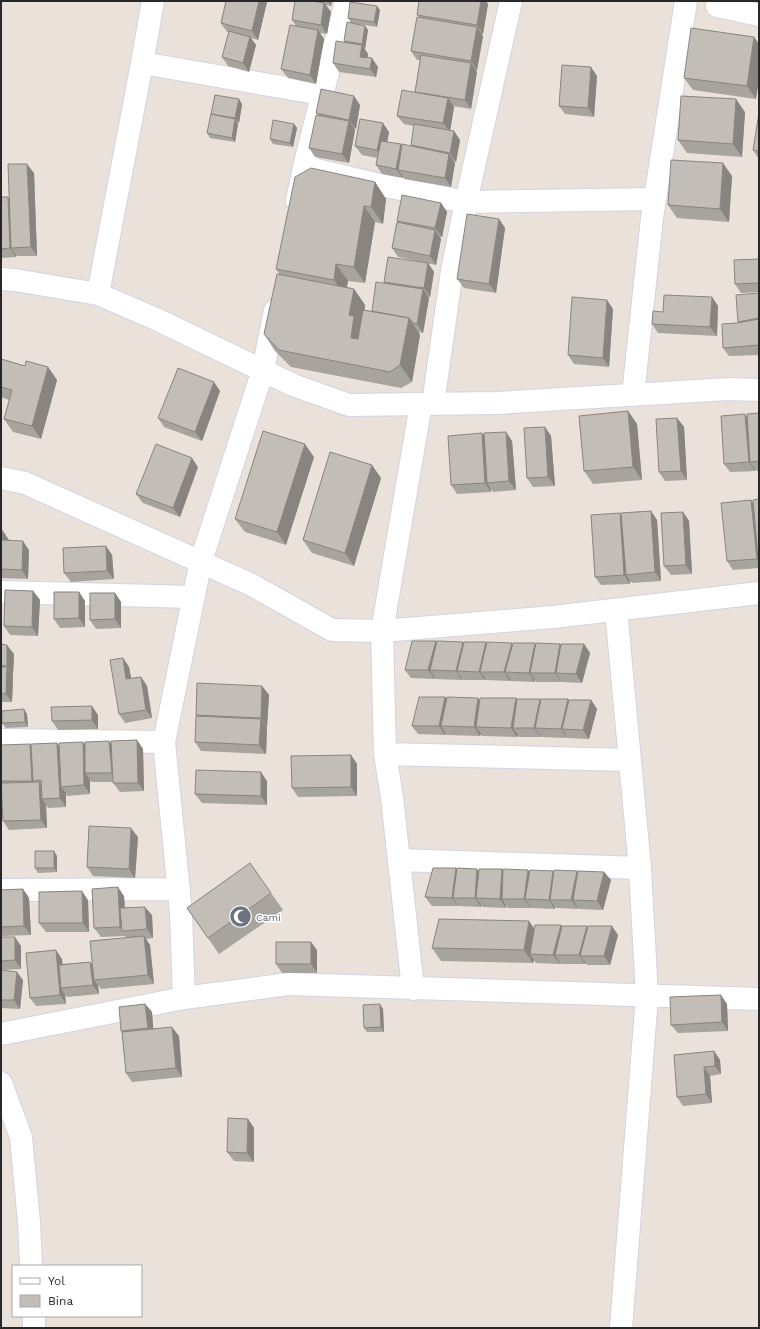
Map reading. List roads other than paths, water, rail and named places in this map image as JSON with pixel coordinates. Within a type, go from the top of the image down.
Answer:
[{"type":"street","points":[[98,294],[153,1]]},
{"type":"street","points":[[293,222],[304,167],[346,1]]},
{"type":"street","points":[[413,989],[386,754],[382,631],[466,202],[511,1]]},
{"type":"street","points":[[633,395],[655,199],[687,1],[718,3],[759,15]]},
{"type":"street","points":[[142,64],[322,94]]},
{"type":"street","points":[[304,167],[371,183],[466,202],[655,199]]},
{"type":"street","points":[[1,279],[98,294],[156,319],[293,385],[349,405],[497,403],[729,390],[759,390]]},
{"type":"street","points":[[184,998],[181,913],[164,742],[201,561],[263,370],[279,292]]},
{"type":"street","points":[[1,478],[24,483],[201,561],[252,585],[332,630],[382,631],[553,617],[759,593]]},
{"type":"street","points":[[1,592],[194,597]]},
{"type":"street","points":[[616,610],[640,868],[647,996],[621,1328]]},
{"type":"street","points":[[1,740],[164,742]]},
{"type":"street","points":[[386,754],[629,760]]},
{"type":"street","points":[[399,860],[640,868]]},
{"type":"street","points":[[1,890],[179,889]]},
{"type":"street","points":[[1,1034],[184,998],[288,984],[759,999]]},
{"type":"street","points":[[1,1083],[21,1137],[29,1222],[31,1265]]},
{"type":"street","points":[[34,1317],[34,1328]]},
{"type":"place","name":"Cami","points":[[240,917]]}]
